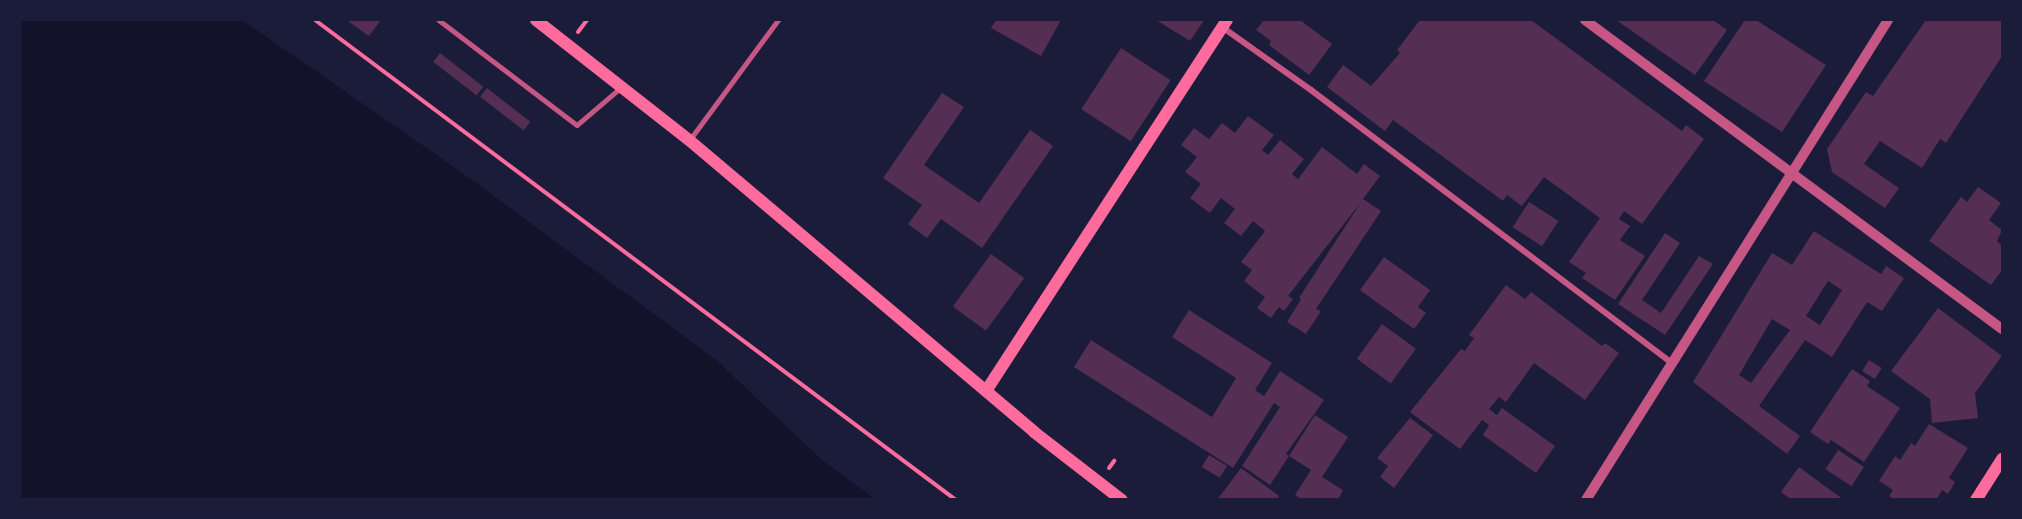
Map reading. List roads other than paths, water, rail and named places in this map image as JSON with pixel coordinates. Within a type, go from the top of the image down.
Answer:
[{"type":"main road","points":[[536,20],[689,140],[986,391],[1122,500]]},
{"type":"main road","points":[[986,391],[1224,23]]},
{"type":"main road","points":[[1976,500],[2002,459]]},
{"type":"street","points":[[1585,20],[2002,328]]},
{"type":"street","points":[[1586,500],[1888,20]]},
{"type":"street","points":[[1224,23],[1671,362]]},
{"type":"lane","points":[[439,20],[577,125],[621,87]]},
{"type":"lane","points":[[689,140],[778,20]]}]
